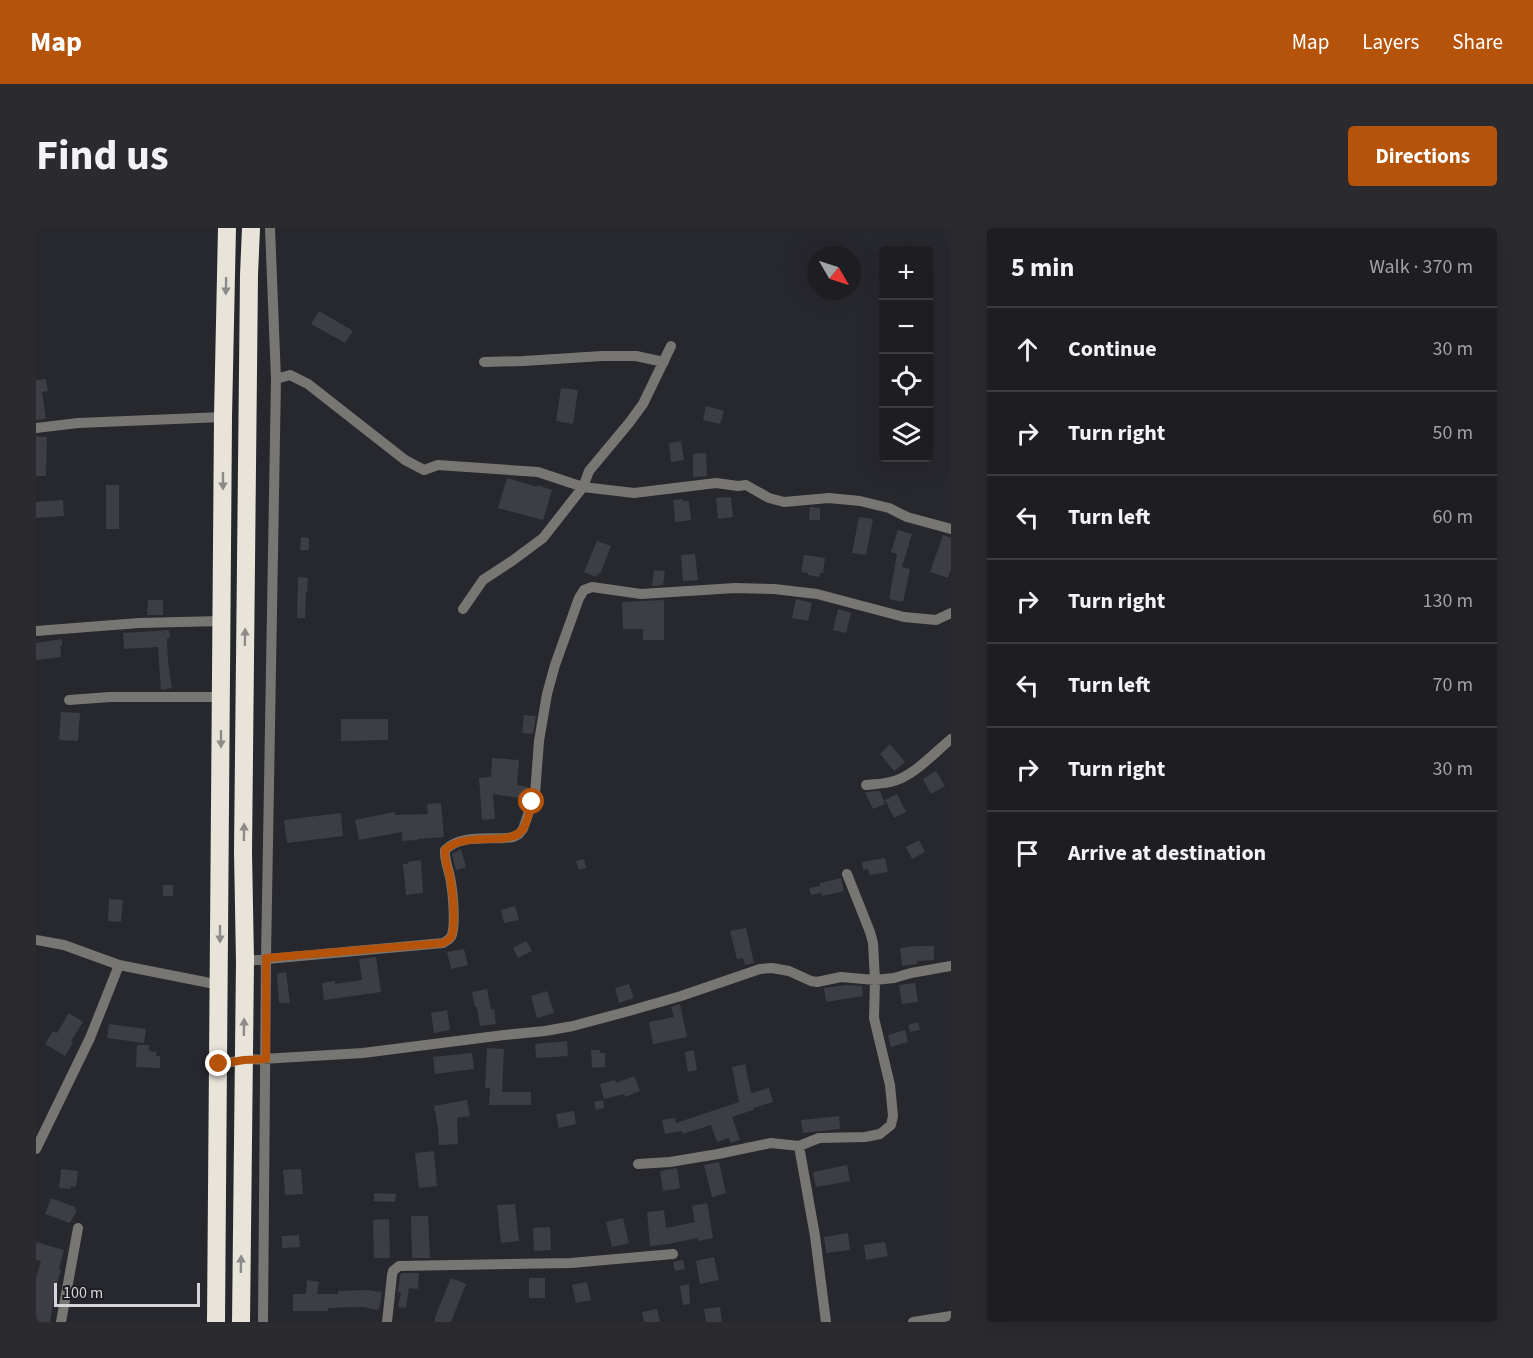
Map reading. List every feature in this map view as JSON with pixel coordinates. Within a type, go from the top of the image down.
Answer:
[{"type":"highway","points":[[216,1322],[223,417],[227,228]]},
{"type":"highway","points":[[240,1322],[250,228]]},
{"type":"street","points":[[263,1322],[266,958],[276,379],[270,228]]},
{"type":"street","points":[[463,609],[483,580],[543,538],[583,487],[589,471],[643,404],[671,346]]},
{"type":"street","points":[[484,362],[636,356],[663,362]]},
{"type":"street","points":[[276,379],[290,375],[308,384],[405,460],[424,470],[438,465],[538,472],[583,487],[634,493],[716,483],[738,486],[746,484],[769,498],[784,502],[829,498],[860,501],[889,507],[907,517],[951,529]]},
{"type":"street","points":[[36,428],[78,423],[223,417]]},
{"type":"street","points":[[245,961],[443,943],[451,937],[454,920],[452,884],[445,850],[453,843],[463,840],[513,837],[523,829],[535,794],[539,741],[547,694],[555,665],[584,590],[592,587],[641,594],[735,588],[774,589],[817,594],[904,617],[936,620],[951,613]]},
{"type":"street","points":[[36,631],[139,623],[222,621]]},
{"type":"street","points":[[69,700],[110,697],[221,697]]},
{"type":"street","points":[[866,784],[891,782],[903,777],[951,739]]},
{"type":"street","points":[[638,1164],[670,1162],[771,1143],[799,1146],[819,1138],[865,1137],[880,1134],[888,1128],[892,1121],[890,1085],[874,1018],[873,943],[847,874]]},
{"type":"street","points":[[36,940],[64,945],[120,965],[220,985]]},
{"type":"street","points":[[36,1149],[90,1038],[120,965]]},
{"type":"street","points":[[219,1064],[244,1060],[363,1053],[545,1031],[573,1026],[681,996],[760,969],[789,971],[817,982],[841,977],[875,980],[894,978],[951,966]]},
{"type":"street","points":[[799,1146],[815,1236],[826,1322]]},
{"type":"street","points":[[61,1322],[78,1228]]},
{"type":"street","points":[[387,1322],[392,1275],[399,1266],[571,1263],[673,1254]]},
{"type":"street","points":[[913,1322],[951,1316]]},
{"type":"building","points":[[319,311],[353,331],[345,343],[311,324]]},
{"type":"building","points":[[46,379],[48,391],[42,392],[46,419],[36,420],[36,380]]},
{"type":"building","points":[[561,388],[578,390],[573,424],[556,421]]},
{"type":"building","points":[[706,406],[724,411],[720,424],[703,420]]},
{"type":"building","points":[[36,436],[47,437],[46,476],[36,476]]},
{"type":"building","points":[[681,441],[684,460],[671,462],[669,443]]},
{"type":"building","points":[[706,453],[707,476],[693,477],[693,454]]},
{"type":"building","points":[[507,478],[552,490],[543,520],[498,508]]},
{"type":"building","points":[[106,485],[119,485],[119,529],[106,529]]},
{"type":"building","points":[[731,497],[733,517],[718,519],[716,498]]},
{"type":"building","points":[[683,499],[683,501],[689,501],[691,520],[675,522],[673,500]]},
{"type":"building","points":[[63,500],[64,516],[36,518],[36,502]]},
{"type":"building","points":[[810,507],[820,508],[820,520],[809,520]]},
{"type":"building","points":[[859,517],[873,519],[866,555],[852,553]]},
{"type":"building","points":[[898,530],[912,534],[902,567],[910,569],[903,602],[889,599],[897,554],[891,552]]},
{"type":"building","points":[[943,535],[951,538],[951,569],[948,578],[930,572]]},
{"type":"building","points":[[301,537],[309,538],[309,550],[300,550]]},
{"type":"building","points":[[597,541],[611,546],[600,574],[598,573],[596,577],[584,572]]},
{"type":"building","points":[[695,554],[698,580],[683,581],[681,555]]},
{"type":"building","points":[[804,555],[825,558],[823,573],[820,573],[820,577],[801,572]]},
{"type":"building","points":[[654,570],[665,571],[663,585],[652,586]]},
{"type":"building","points":[[298,577],[308,578],[305,618],[297,618]]},
{"type":"building","points":[[796,599],[812,603],[808,621],[792,618]]},
{"type":"building","points":[[148,600],[163,600],[163,615],[147,615]]},
{"type":"building","points":[[664,600],[664,640],[643,640],[643,629],[623,629],[622,602]]},
{"type":"building","points":[[838,609],[851,613],[846,633],[833,630]]},
{"type":"building","points":[[169,630],[168,662],[172,688],[161,690],[158,647],[124,649],[123,633]]},
{"type":"building","points":[[62,639],[61,657],[36,660],[36,643]]},
{"type":"building","points":[[61,712],[80,713],[78,741],[59,740]]},
{"type":"building","points":[[524,715],[536,716],[533,734],[522,733]]},
{"type":"building","points":[[341,719],[388,719],[388,740],[341,741]]},
{"type":"building","points":[[890,744],[905,762],[894,771],[880,754]]},
{"type":"building","points":[[492,758],[519,760],[517,785],[528,787],[528,792],[525,799],[493,794],[495,819],[482,820],[479,778],[491,777]]},
{"type":"building","points":[[936,771],[945,786],[931,794],[923,779]]},
{"type":"building","points":[[880,791],[885,804],[873,809],[865,792]]},
{"type":"building","points":[[897,794],[906,812],[894,818],[885,800]]},
{"type":"building","points":[[441,803],[444,837],[402,841],[402,832],[359,840],[355,820],[395,812],[395,815],[428,814],[427,804]]},
{"type":"building","points":[[341,813],[343,836],[287,843],[284,820]]},
{"type":"building","points":[[919,840],[925,852],[912,859],[906,847]]},
{"type":"building","points":[[461,849],[466,867],[456,870],[452,854]]},
{"type":"building","points":[[885,858],[888,872],[870,875],[868,869],[863,870],[862,862]]},
{"type":"building","points":[[584,859],[586,868],[579,870],[576,861]]},
{"type":"building","points":[[421,860],[423,893],[406,895],[403,864]]},
{"type":"building","points":[[841,878],[844,891],[822,896],[822,893],[811,895],[809,888]]},
{"type":"building","points":[[163,885],[173,885],[173,896],[163,896]]},
{"type":"building","points":[[109,899],[123,900],[121,922],[108,921]]},
{"type":"building","points":[[515,906],[519,920],[504,923],[501,910]]},
{"type":"building","points":[[746,928],[754,963],[745,965],[743,958],[737,959],[730,931]]},
{"type":"building","points":[[526,941],[532,951],[518,958],[513,948]]},
{"type":"building","points":[[934,946],[934,960],[917,961],[917,964],[902,966],[900,948]]},
{"type":"building","points":[[464,949],[468,965],[451,969],[447,952]]},
{"type":"building","points":[[376,957],[381,992],[324,1000],[322,983],[335,981],[335,984],[362,980],[359,959]]},
{"type":"building","points":[[286,972],[290,1003],[279,1003],[277,974]]},
{"type":"building","points":[[915,983],[918,1002],[902,1004],[899,985]]},
{"type":"building","points":[[629,984],[634,998],[619,1003],[615,988]]},
{"type":"building","points":[[846,985],[862,986],[863,996],[826,1002],[824,988]]},
{"type":"building","points":[[487,989],[496,1024],[480,1026],[472,992]]},
{"type":"building","points":[[547,991],[554,1013],[537,1018],[531,996]]},
{"type":"building","points":[[680,1004],[687,1037],[653,1044],[649,1022],[674,1017],[671,1007]]},
{"type":"building","points":[[447,1010],[450,1030],[434,1033],[431,1013]]},
{"type":"building","points":[[69,1013],[83,1022],[65,1056],[45,1044],[53,1031],[57,1033]]},
{"type":"building","points":[[918,1022],[920,1030],[910,1032],[908,1025]]},
{"type":"building","points":[[109,1024],[146,1029],[144,1043],[107,1038]]},
{"type":"building","points":[[905,1030],[908,1042],[891,1047],[888,1035]]},
{"type":"building","points":[[567,1041],[568,1056],[536,1058],[535,1044]]},
{"type":"building","points":[[137,1045],[149,1045],[149,1051],[157,1052],[156,1056],[160,1056],[160,1068],[136,1067]]},
{"type":"building","points":[[487,1048],[504,1049],[502,1092],[531,1092],[531,1105],[489,1105],[490,1088],[485,1088]]},
{"type":"building","points":[[591,1050],[600,1050],[600,1053],[605,1053],[605,1067],[592,1068]]},
{"type":"building","points":[[694,1050],[697,1070],[688,1072],[685,1052]]},
{"type":"building","points":[[472,1053],[474,1069],[435,1074],[433,1057]]},
{"type":"building","points":[[745,1064],[751,1093],[769,1088],[773,1102],[732,1117],[740,1140],[731,1143],[729,1138],[717,1142],[711,1125],[683,1134],[682,1131],[665,1134],[662,1120],[675,1118],[676,1123],[739,1102],[732,1067]]},
{"type":"building","points":[[634,1076],[640,1091],[625,1097],[624,1094],[604,1099],[600,1084],[615,1080],[616,1083]]},
{"type":"building","points":[[467,1100],[470,1116],[457,1118],[458,1144],[439,1145],[434,1106]]},
{"type":"building","points":[[603,1100],[604,1108],[596,1110],[594,1102]]},
{"type":"building","points":[[574,1111],[576,1124],[559,1128],[556,1114]]},
{"type":"building","points":[[839,1116],[840,1129],[803,1133],[801,1120]]},
{"type":"building","points":[[434,1151],[437,1186],[419,1188],[415,1153]]},
{"type":"building","points":[[719,1162],[726,1193],[712,1197],[704,1165]]},
{"type":"building","points":[[847,1165],[850,1181],[816,1187],[813,1172]]},
{"type":"building","points":[[677,1168],[680,1188],[663,1191],[660,1171]]},
{"type":"building","points":[[61,1169],[78,1171],[76,1187],[59,1188]]},
{"type":"building","points":[[301,1169],[303,1194],[285,1195],[283,1170]]},
{"type":"building","points":[[374,1193],[396,1194],[395,1202],[374,1201]]},
{"type":"building","points":[[51,1198],[75,1207],[77,1210],[70,1223],[45,1214]]},
{"type":"building","points":[[707,1203],[713,1238],[698,1241],[698,1238],[650,1246],[647,1212],[664,1210],[666,1228],[695,1222],[692,1206]]},
{"type":"building","points":[[515,1204],[519,1241],[501,1243],[497,1205]]},
{"type":"building","points":[[411,1216],[428,1216],[430,1258],[412,1258]]},
{"type":"building","points":[[623,1218],[629,1243],[612,1247],[606,1222]]},
{"type":"building","points":[[389,1219],[390,1258],[374,1258],[373,1220]]},
{"type":"building","points":[[550,1227],[551,1250],[534,1251],[533,1228]]},
{"type":"building","points":[[848,1233],[850,1250],[826,1253],[824,1237]]},
{"type":"building","points":[[299,1235],[300,1247],[282,1248],[282,1236]]},
{"type":"building","points":[[36,1242],[64,1250],[50,1322],[36,1322],[36,1278],[41,1261],[36,1260]]},
{"type":"building","points":[[885,1242],[888,1256],[866,1260],[864,1245]]},
{"type":"building","points":[[714,1257],[719,1280],[700,1284],[696,1261]]},
{"type":"building","points":[[683,1260],[685,1269],[675,1271],[673,1262]]},
{"type":"building","points":[[402,1273],[419,1273],[418,1289],[409,1288],[406,1308],[398,1307]]},
{"type":"building","points":[[451,1278],[466,1284],[451,1322],[435,1322],[435,1317]]},
{"type":"building","points":[[529,1278],[545,1278],[545,1298],[529,1298]]},
{"type":"building","points":[[307,1280],[319,1282],[317,1294],[366,1290],[382,1292],[379,1310],[362,1307],[328,1308],[328,1311],[293,1311],[293,1294],[306,1294]]},
{"type":"building","points":[[587,1282],[591,1300],[576,1303],[572,1285]]},
{"type":"building","points":[[689,1284],[690,1304],[683,1305],[680,1286]]},
{"type":"building","points":[[720,1307],[722,1322],[706,1322],[704,1309]]},
{"type":"building","points":[[657,1309],[660,1322],[644,1322],[642,1312]]},
{"type":"route","points":[[219,1064],[266,1059],[266,958],[443,943],[449,939],[454,920],[452,884],[445,850],[453,843],[463,840],[508,838],[519,834],[523,829],[532,802]]}]
